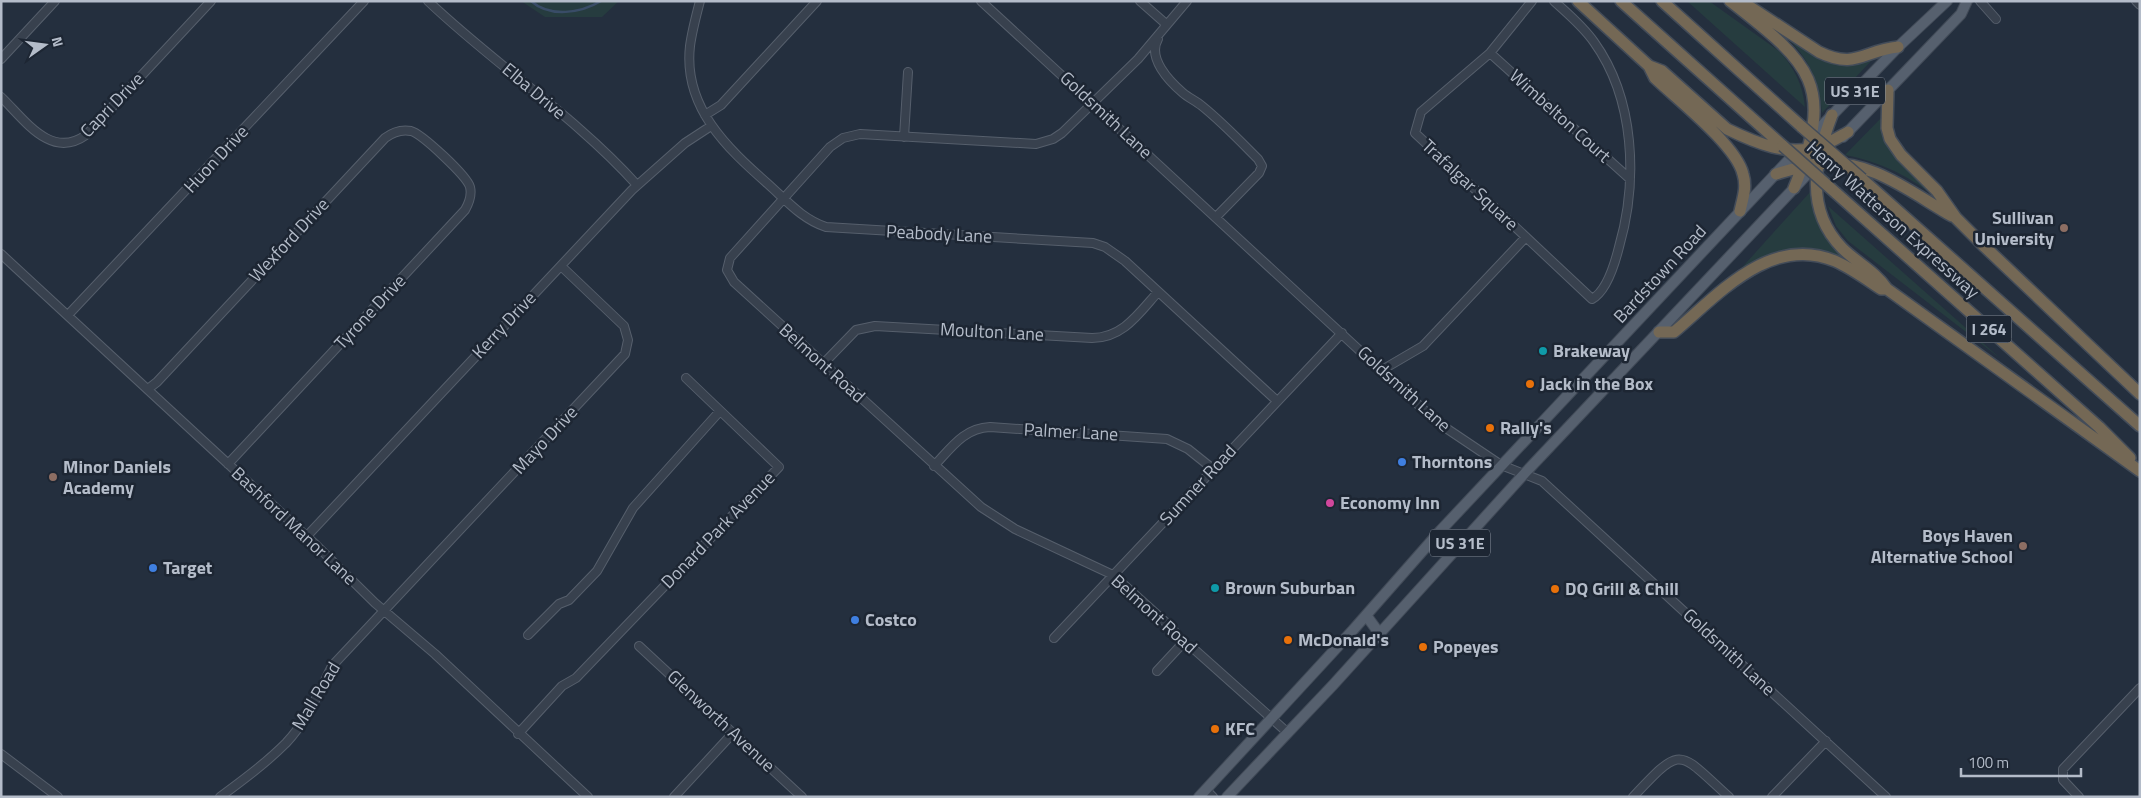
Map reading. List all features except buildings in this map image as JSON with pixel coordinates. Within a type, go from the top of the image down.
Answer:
[{"type":"highway","points":[[1578,1],[1649,66],[1655,78],[1719,139],[1739,163],[1745,183],[1740,211]]},
{"type":"highway","name":"Henry Watterson Expressway","points":[[1621,1],[2099,427],[2140,470]]},
{"type":"highway","name":"Henry Watterson Expressway","points":[[1662,1],[2140,426]]},
{"type":"highway","points":[[1730,1],[1772,34],[1799,61],[1812,88],[1815,108],[1812,135],[1809,149],[1794,188]]},
{"type":"highway","points":[[1741,1],[1819,52],[1832,58],[1860,59],[1882,49],[1898,48]]},
{"type":"highway","points":[[1649,66],[1662,71],[1727,129],[1778,148],[1809,149],[1848,132]]},
{"type":"highway","points":[[1888,90],[1886,116],[1890,139],[1901,155],[1937,191],[1956,218],[2140,394]]},
{"type":"highway","points":[[1809,149],[1832,115]]},
{"type":"highway","points":[[1809,149],[1817,164],[1816,190],[1820,212],[1830,233],[1842,248],[1879,277],[1887,289],[2140,470]]},
{"type":"highway","points":[[1776,174],[1817,164],[1850,164],[1879,173],[1956,218]]},
{"type":"highway","points":[[1659,332],[1674,332],[1746,272],[1781,257],[1813,256],[1833,260],[1881,289],[1887,289]]},
{"type":"main road","name":"US 31E","points":[[1812,135],[1947,1]]},
{"type":"main road","name":"US 31E","points":[[1227,797],[1288,733],[1525,473],[1961,14],[1967,1]]},
{"type":"main road","name":"Bardstown Road","points":[[1206,795],[1271,719],[1502,465],[1740,211],[1776,174],[1809,149]]},
{"type":"main road","points":[[1366,615],[1378,633]]},
{"type":"street","points":[[1,59],[55,1]]},
{"type":"street","name":"Capri Drive","points":[[1,97],[48,140],[62,144],[77,142],[86,135],[211,1]]},
{"type":"street","name":"Huon Drive","points":[[68,315],[364,1]]},
{"type":"street","name":"Elba Drive","points":[[428,1],[474,42],[528,84],[637,185]]},
{"type":"street","name":"Peabody Lane","points":[[700,1],[691,39],[690,60],[695,90],[705,115],[729,149],[809,220],[826,227],[1099,244],[1114,252],[1277,401]]},
{"type":"street","points":[[705,115],[721,105],[817,1]]},
{"type":"street","name":"Goldsmith Lane","points":[[981,1],[1437,422],[1502,465],[1542,481],[1886,797]]},
{"type":"street","points":[[1140,1],[1166,24]]},
{"type":"street","points":[[1187,1],[1166,24],[1154,49],[1154,55],[1162,68],[1183,93],[1201,104],[1258,159],[1262,166],[1259,173],[1216,217]]},
{"type":"street","name":"Trafalgar Square","points":[[1532,1],[1490,52],[1421,112],[1415,133],[1592,299],[1599,296],[1614,261],[1623,232],[1630,179],[1628,138],[1623,111],[1610,73],[1593,40],[1554,1]]},
{"type":"street","points":[[1980,1],[1996,18]]},
{"type":"street","points":[[2136,1],[2140,6]]},
{"type":"street","name":"Belmont Road","points":[[1166,24],[1138,59],[1062,133],[1043,143],[860,134],[843,138],[830,147],[730,258],[727,270],[734,282],[934,466],[994,517],[1113,575],[1172,628],[1183,642],[1195,650],[1288,733]]},
{"type":"street","name":"Wimbelton Court","points":[[1490,52],[1630,179]]},
{"type":"street","points":[[904,137],[908,72]]},
{"type":"street","name":"Kerry Drive","points":[[307,536],[637,185],[685,144],[711,126]]},
{"type":"street","name":"Wexford Drive","points":[[148,389],[157,382],[390,135],[399,131],[411,131],[440,154]]},
{"type":"street","name":"Tyrone Drive","points":[[228,464],[465,210],[470,198],[470,187],[464,177],[440,154]]},
{"type":"street","name":"Trafalgar Square","points":[[1382,370],[1423,346],[1526,237]]},
{"type":"street","name":"Bashford Manor Lane","points":[[1,254],[588,797]]},
{"type":"street","name":"Mayo Drive","points":[[384,610],[625,354],[628,340],[624,326],[561,266]]},
{"type":"street","name":"Moulton Lane","points":[[823,364],[856,330],[875,326],[1092,338],[1107,337],[1126,327],[1158,292]]},
{"type":"street","name":"Sumner Road","points":[[1054,638],[1342,334]]},
{"type":"street","points":[[528,635],[559,604],[569,600],[597,571],[633,508],[720,411],[686,378]]},
{"type":"street","name":"Donard Park Avenue","points":[[518,734],[562,686],[576,678],[779,467],[720,411]]},
{"type":"street","name":"Palmer Lane","points":[[934,466],[967,433],[975,429],[990,428],[1167,439],[1188,449],[1213,469]]},
{"type":"street","name":"Mall Road","points":[[220,797],[262,765],[287,742],[313,705],[332,666],[384,610]]},
{"type":"street","points":[[1157,671],[1183,642]]},
{"type":"street","name":"Glenworth Avenue","points":[[639,646],[802,797]]},
{"type":"street","points":[[2080,797],[2063,780],[2063,769],[2140,688]]},
{"type":"street","points":[[674,797],[733,733]]},
{"type":"street","points":[[1772,797],[1826,741]]},
{"type":"street","points":[[1,754],[58,797]]},
{"type":"street","points":[[1633,797],[1667,762],[1676,758],[1684,759],[1693,764],[1729,797]]},
{"type":"green space","points":[[521,1],[619,1],[602,17],[545,17]]},
{"type":"green space","points":[[1687,1],[1709,1],[1779,51],[1797,77],[1805,107]]},
{"type":"green space","points":[[1785,36],[1819,56],[1872,60],[1822,113],[1819,91],[1811,71],[1806,61]]},
{"type":"green space","points":[[1881,118],[1882,131],[1891,151],[1933,195],[1892,170],[1870,161],[1845,155]]},
{"type":"green space","points":[[1811,191],[1813,205],[1826,236],[1860,269],[1821,253],[1737,273]]},
{"type":"green space","points":[[1828,206],[2001,359],[1848,241],[1836,226]]},
{"type":"waterway","points":[[531,1],[547,10],[556,12],[575,11],[601,1]]},
{"type":"place","name":"Sullivan University","points":[[2064,228]]},
{"type":"place","name":"Brakeway","points":[[1543,351]]},
{"type":"place","name":"Jack in the Box","points":[[1530,384]]},
{"type":"place","name":"Rally's","points":[[1490,428]]},
{"type":"place","name":"Thorntons","points":[[1402,462]]},
{"type":"place","name":"Minor Daniels Academy","points":[[53,477]]},
{"type":"place","name":"Economy Inn","points":[[1330,503]]},
{"type":"place","name":"Boys Haven Alternative School","points":[[2023,546]]},
{"type":"place","name":"Target","points":[[153,568]]},
{"type":"place","name":"Brown Suburban","points":[[1215,588]]},
{"type":"place","name":"DQ Grill & Chill","points":[[1555,589]]},
{"type":"place","name":"Costco","points":[[855,620]]},
{"type":"place","name":"McDonald's","points":[[1288,640]]},
{"type":"place","name":"Popeyes","points":[[1423,647]]},
{"type":"place","name":"KFC","points":[[1215,729]]}]
